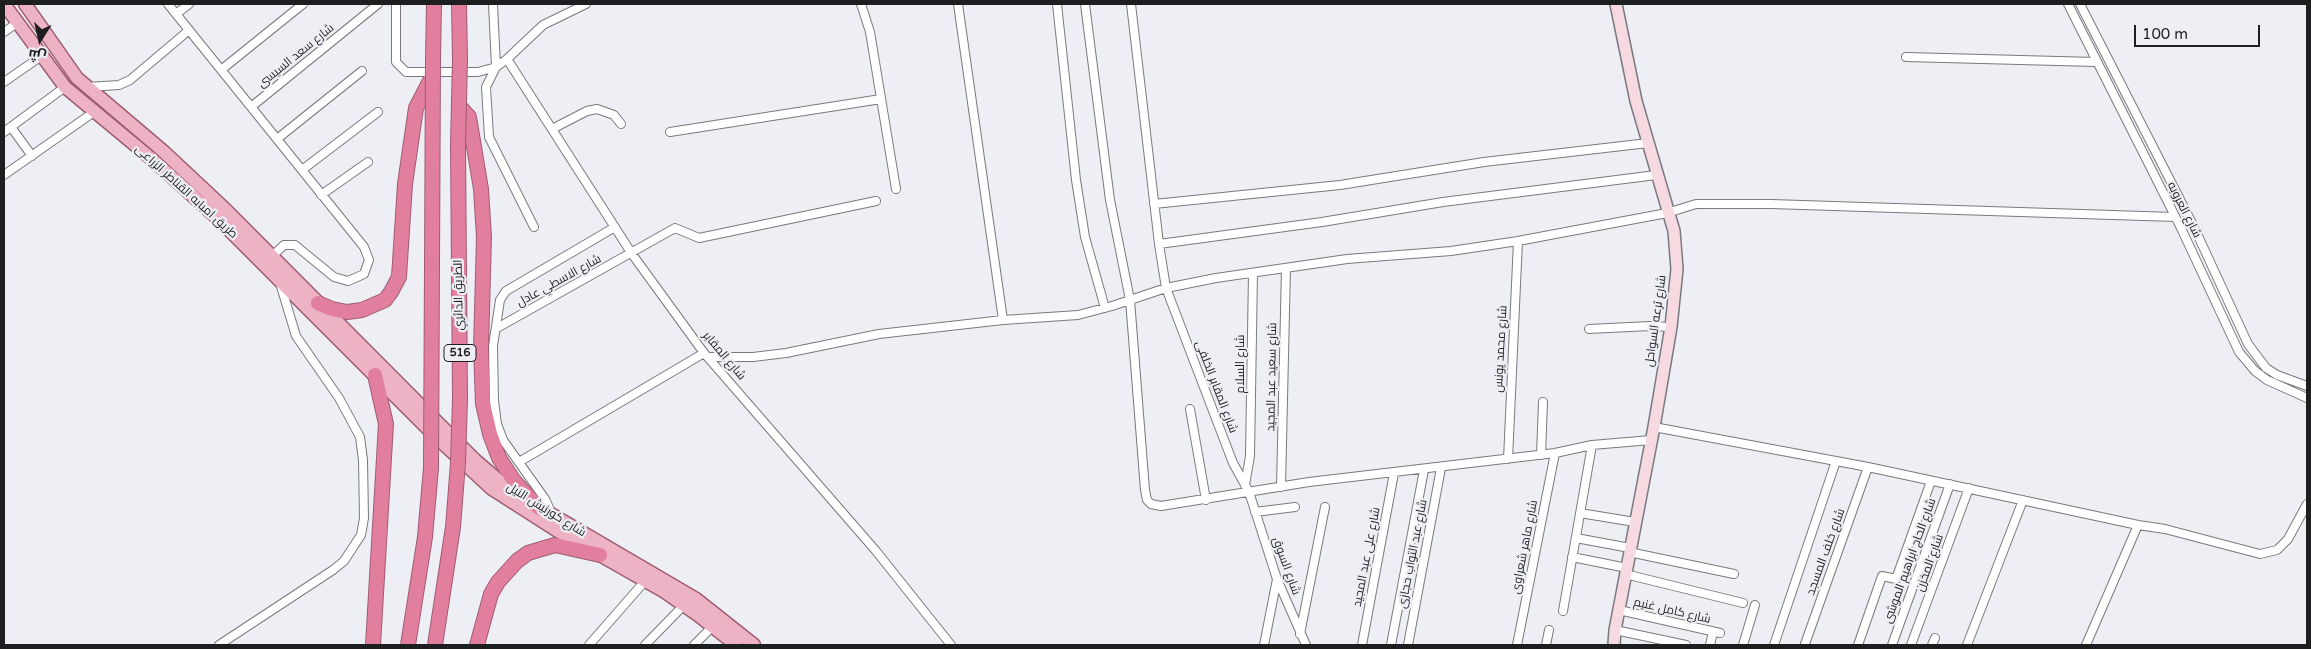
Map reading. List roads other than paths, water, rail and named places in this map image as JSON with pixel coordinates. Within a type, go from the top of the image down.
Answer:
[{"type":"highway","name":"الطريق الدائري","points":[[408,645],[424,547],[431,468],[434,4]]},
{"type":"highway","name":"الطريق الدائري","points":[[435,645],[451,545],[458,463],[460,399],[459,4]]},
{"type":"highway","points":[[318,303],[332,309],[347,312],[362,310],[384,300],[392,292],[399,277],[405,184],[416,108],[433,75]]},
{"type":"highway","points":[[459,106],[469,117],[481,189],[484,236],[481,348],[483,404],[490,434],[499,458],[514,481],[539,508]]},
{"type":"highway","points":[[373,645],[386,424],[375,375]]},
{"type":"highway","points":[[477,645],[491,594],[506,571],[528,553],[556,545],[600,555]]},
{"type":"main road","name":"طريق امبابه القناطر الزراعى","points":[[25,4],[77,78],[163,150],[226,210],[270,257],[318,303]]},
{"type":"main road","name":"شارع ترعه السواحل","points":[[1614,645],[1615,630],[1671,328],[1677,261],[1674,231],[1667,213],[1636,101],[1616,4]]},
{"type":"main road","name":"طريق امبابه القناطر الزراعى","points":[[9,6],[17,23],[65,87],[153,160],[216,217],[279,282],[375,375]]},
{"type":"main road","name":"شارع كورنيش النيل","points":[[318,303],[474,460],[510,490],[696,599],[754,645]]},
{"type":"main road","name":"شارع كورنيش النيل","points":[[375,375],[492,488],[549,526],[684,605],[736,645]]},
{"type":"street","points":[[168,4],[368,253],[369,260],[364,274],[348,282],[340,280],[300,248],[292,244],[281,246],[270,257]]},
{"type":"street","points":[[176,14],[189,4]]},
{"type":"street","points":[[221,70],[303,4]]},
{"type":"street","name":"شارع سعد السيسى","points":[[251,106],[378,4]]},
{"type":"street","points":[[396,4],[396,62],[406,72],[478,72],[496,67],[543,26],[586,4]]},
{"type":"street","points":[[493,4],[496,67],[486,87],[489,137],[534,227]]},
{"type":"street","points":[[861,4],[870,32],[896,189]]},
{"type":"street","points":[[958,4],[1003,320]]},
{"type":"street","points":[[1058,4],[1076,180],[1085,237],[1105,308]]},
{"type":"street","points":[[1085,4],[1110,200],[1130,300],[1148,500],[1151,504],[1160,506],[1281,487],[1555,453],[1592,445],[1651,440]]},
{"type":"street","name":"شارع المقابر الخلفى","points":[[1131,4],[1154,204],[1166,288],[1233,463],[1249,492]]},
{"type":"street","name":"شارع العروبه","points":[[2068,4],[2181,228],[2239,352],[2246,362],[2267,380],[2307,398]]},
{"type":"street","name":"شارع العروبه","points":[[2080,4],[2193,225],[2255,356],[2266,368],[2277,375],[2307,386]]},
{"type":"street","points":[[4,32],[17,23]]},
{"type":"street","points":[[87,87],[119,85],[130,80],[188,30]]},
{"type":"street","points":[[4,82],[42,55]]},
{"type":"street","points":[[1906,57],[2096,62]]},
{"type":"street","name":"شارع المقابر","points":[[506,60],[632,254],[707,355],[876,551],[951,645]]},
{"type":"street","points":[[277,139],[362,71]]},
{"type":"street","points":[[4,132],[65,87]]},
{"type":"street","points":[[670,132],[881,99]]},
{"type":"street","points":[[552,129],[587,111],[597,109],[614,115],[621,124]]},
{"type":"street","points":[[4,175],[94,112]]},
{"type":"street","points":[[302,170],[378,112]]},
{"type":"street","points":[[11,127],[32,156]]},
{"type":"street","points":[[1154,204],[1340,185],[1484,162],[1648,143]]},
{"type":"street","points":[[321,195],[368,162]]},
{"type":"street","points":[[1159,244],[1322,222],[1443,202],[1656,175]]},
{"type":"street","name":"شارع الاسطي عادل","points":[[497,328],[632,254],[675,228],[699,238],[876,201]]},
{"type":"street","points":[[519,462],[707,355],[753,357],[786,353],[879,334],[1003,320],[1078,315],[1166,288],[1286,268],[1347,260],[1451,251],[1518,241],[1667,213],[1696,204],[2175,217]]},
{"type":"street","points":[[2181,228],[2193,225]]},
{"type":"street","points":[[553,516],[546,499],[503,440],[496,415],[493,346],[500,300],[506,291],[615,227]]},
{"type":"street","name":"شارع محمد يونس","points":[[1508,459],[1518,241]]},
{"type":"street","name":"شارع سعيد عبد المجيد","points":[[1281,487],[1286,268]]},
{"type":"street","name":"شارع السلام","points":[[1245,485],[1250,456],[1253,273]]},
{"type":"street","points":[[219,645],[344,561],[361,534],[364,518],[363,460],[360,437],[339,398],[296,336],[279,282]]},
{"type":"street","points":[[1589,329],[1650,326],[1671,328]]},
{"type":"street","points":[[1541,454],[1543,402]]},
{"type":"street","points":[[1190,409],[1206,500]]},
{"type":"street","points":[[1654,426],[1868,467],[2138,525],[2166,529],[2260,554],[2277,550],[2288,539],[2307,504]]},
{"type":"street","points":[[1563,611],[1592,445]]},
{"type":"street","name":"شارع ماهر شعراوى","points":[[1517,645],[1555,453]]},
{"type":"street","points":[[1774,645],[1836,461]]},
{"type":"street","name":"شارع خلف المسجد","points":[[1805,644],[1868,467]]},
{"type":"street","name":"شارع عبد التواب حجازى","points":[[1408,645],[1441,468]]},
{"type":"street","points":[[1392,645],[1424,470]]},
{"type":"street","name":"شارع على عبد المجيد","points":[[1362,645],[1394,473]]},
{"type":"street","points":[[1858,645],[1882,576],[1896,579],[1931,481]]},
{"type":"street","name":"شارع الحاج ابراهيم الموشى","points":[[1892,645],[1950,484]]},
{"type":"street","name":"شارع المخزن","points":[[1911,645],[1969,488]]},
{"type":"street","name":"شارع السوق","points":[[1249,492],[1277,578],[1306,645]]},
{"type":"street","points":[[1968,645],[2023,500]]},
{"type":"street","points":[[1255,512],[1295,507]]},
{"type":"street","points":[[1300,634],[1325,507]]},
{"type":"street","points":[[1580,513],[1635,522]]},
{"type":"street","points":[[2086,645],[2138,525]]},
{"type":"street","points":[[1576,538],[1734,574]]},
{"type":"street","points":[[1572,557],[1743,603]]},
{"type":"street","points":[[1264,645],[1277,578]]},
{"type":"street","points":[[589,645],[645,581]]},
{"type":"street","points":[[645,645],[684,605]]},
{"type":"street","points":[[1742,645],[1755,606]]},
{"type":"street","name":"شارع كامل غنيم","points":[[1619,610],[1717,632],[1710,645]]},
{"type":"street","points":[[694,645],[713,626]]},
{"type":"street","points":[[1546,645],[1549,630]]},
{"type":"street","points":[[1615,630],[1686,645]]}]
